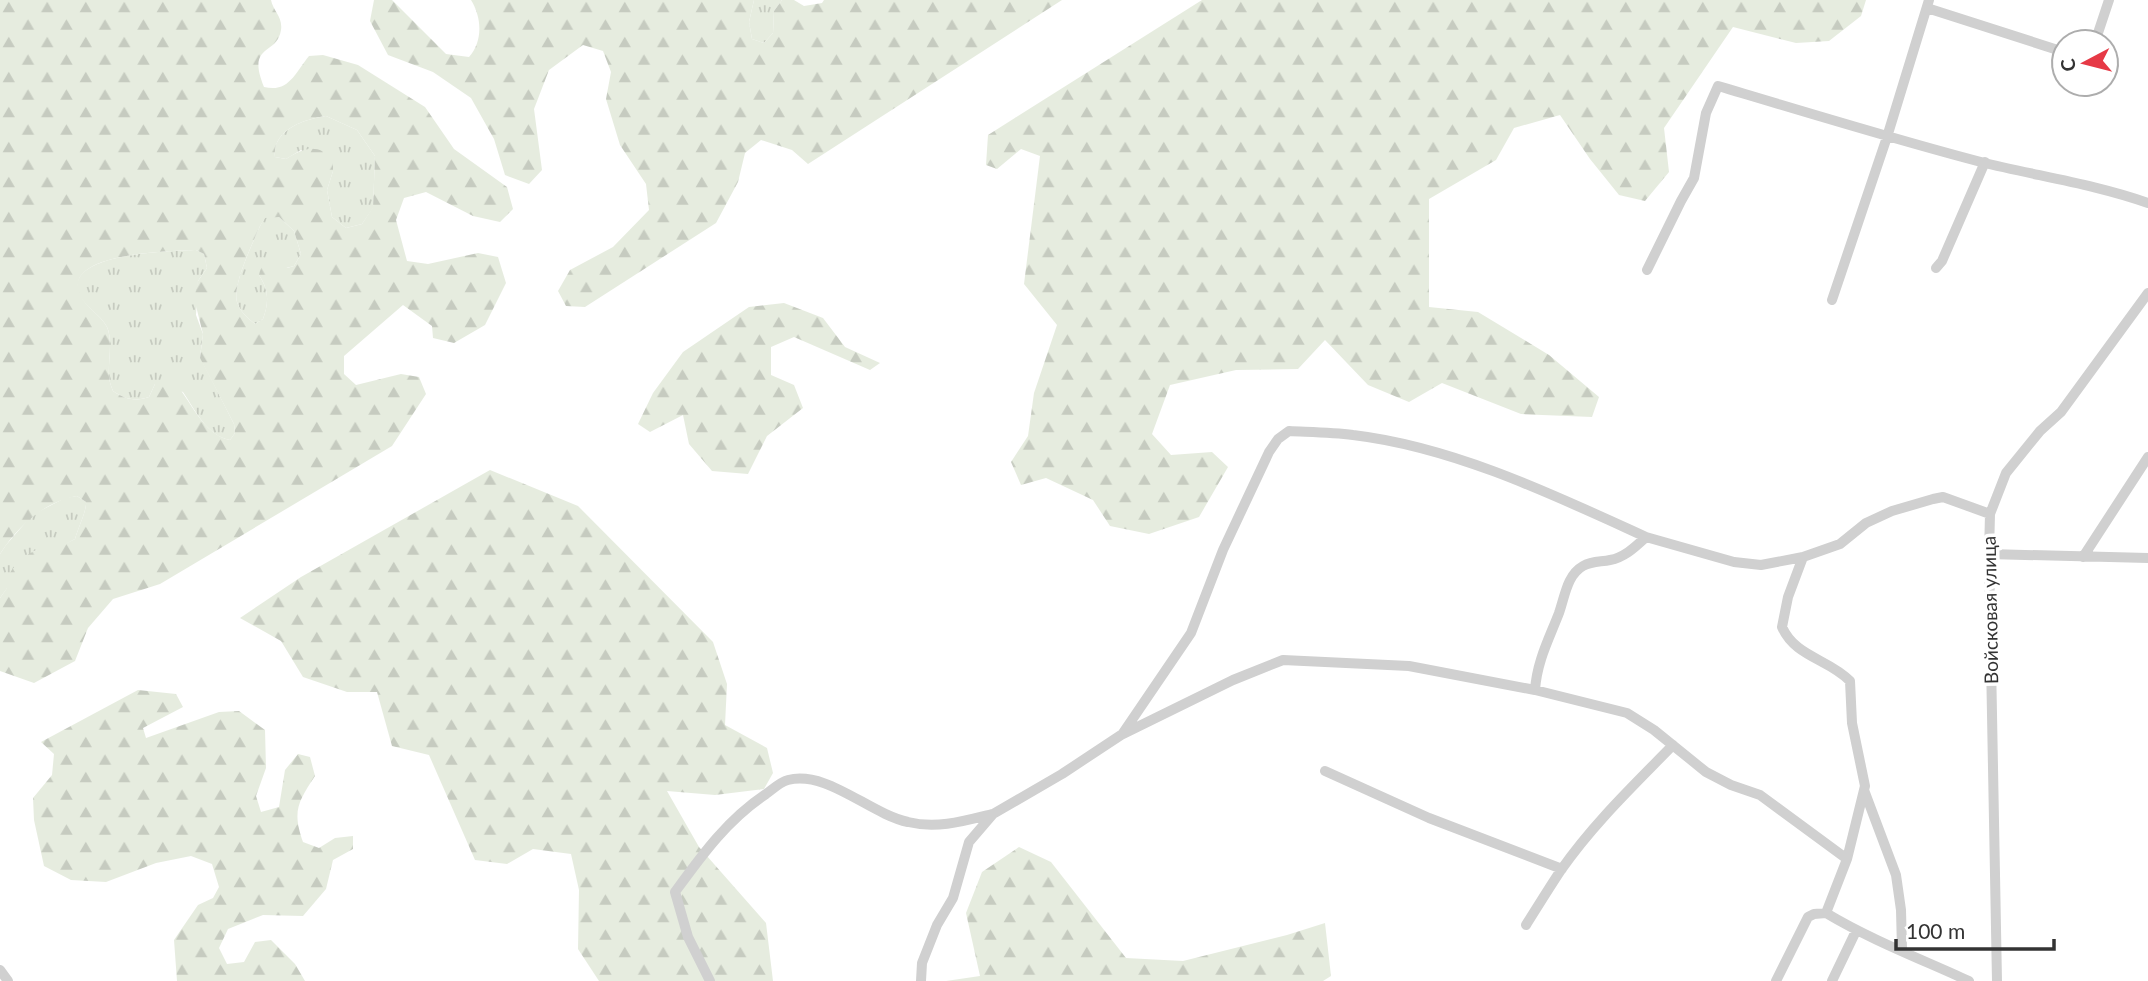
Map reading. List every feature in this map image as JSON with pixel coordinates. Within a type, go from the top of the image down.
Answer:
[{"type":"street","points":[[2100,28],[2109,0]]},
{"type":"street","points":[[1832,300],[1928,4],[2050,47]]},
{"type":"street","points":[[1647,270],[1694,178],[1706,113],[1718,86],[1887,137],[2064,179],[2148,203]]},
{"type":"street","points":[[1936,268],[1942,261],[1985,162]]},
{"type":"street","name":"Войсковая улица","points":[[1997,981],[1990,514],[2006,472],[2040,431],[2062,412],[2148,293]]},
{"type":"street","points":[[1121,735],[1191,633],[1223,550],[1269,452],[1289,431],[1354,435],[1433,452],[1544,491],[1646,537],[1734,562],[1762,565],[1803,557],[1840,544],[1866,523],[1892,511],[1943,497],[1990,514]]},
{"type":"street","points":[[2083,557],[2148,457]]},
{"type":"street","points":[[1535,690],[1536,671],[1569,580],[1583,566],[1619,557],[1646,537]]},
{"type":"street","points":[[1989,554],[2148,558]]},
{"type":"street","points":[[1803,557],[1788,597],[1782,627],[1791,645],[1843,674],[1850,681],[1852,723],[1864,789],[1896,875],[1902,949]]},
{"type":"street","points":[[710,981],[688,937],[675,892],[716,837],[737,815],[785,780],[800,778],[820,781],[906,822],[932,826],[955,824],[993,814],[1062,774],[1121,735],[1255,670],[1283,660],[1409,666],[1535,690],[1627,713],[1706,772],[1759,795],[1847,859]]},
{"type":"street","points":[[1526,925],[1562,869],[1614,806],[1673,745]]},
{"type":"street","points":[[1325,771],[1429,818],[1562,869]]},
{"type":"street","points":[[1826,913],[1847,859],[1864,789]]},
{"type":"street","points":[[921,981],[922,963],[937,925],[953,898],[968,842],[993,814]]},
{"type":"street","points":[[1776,981],[1808,917],[1826,913],[1856,931],[1902,949],[1969,981]]},
{"type":"street","points":[[1832,981],[1856,931]]},
{"type":"street","points":[[0,970],[8,981]]},
{"type":"green space","points":[[0,0],[271,0],[281,21],[281,30],[274,44],[260,56],[259,73],[264,87],[273,88],[286,84],[309,56],[323,55],[358,65],[425,107],[454,149],[507,187],[513,209],[500,222],[473,216],[426,192],[404,198],[396,220],[407,261],[428,264],[478,253],[498,257],[506,283],[485,325],[454,343],[433,338],[432,326],[403,305],[344,356],[344,374],[356,385],[401,374],[419,377],[426,394],[392,446],[160,584],[113,599],[88,628],[75,661],[34,683],[0,671],[0,598],[7,588],[11,571],[26,556],[75,539],[86,502],[77,496],[43,510],[15,534],[0,554]],"holes":[[[326,116],[357,130],[375,156],[373,207],[362,224],[346,228],[332,217],[327,190],[333,171],[333,159],[327,154],[310,149],[286,159],[275,157],[275,148],[284,133],[299,123]],[[279,217],[294,231],[301,254],[294,266],[287,268],[270,262],[263,265],[259,275],[266,291],[266,307],[263,319],[255,324],[240,309],[236,295],[244,264],[265,218]],[[196,250],[204,254],[207,268],[198,281],[194,298],[203,334],[200,358],[234,424],[235,433],[230,440],[220,437],[205,424],[173,380],[163,378],[155,384],[149,397],[144,399],[130,399],[113,391],[109,377],[109,333],[101,319],[85,303],[80,294],[79,280],[87,270],[103,262],[145,253]]]},
{"type":"green space","points":[[374,0],[392,0],[446,54],[469,57],[479,37],[479,22],[471,0],[754,0],[749,22],[752,39],[764,43],[773,33],[774,11],[782,0],[794,0],[804,6],[822,3],[824,0],[1062,0],[808,164],[792,150],[761,140],[745,153],[738,182],[716,223],[585,307],[566,306],[558,291],[570,270],[613,247],[649,210],[646,184],[620,145],[606,99],[611,72],[603,51],[583,45],[549,70],[534,109],[542,170],[529,184],[505,175],[494,139],[471,98],[433,72],[388,55],[370,21]]},
{"type":"green space","points":[[754,0],[782,0],[774,11],[773,33],[764,43],[752,39],[749,22]]},
{"type":"green space","points":[[1202,0],[1866,0],[1861,16],[1829,41],[1796,43],[1733,27],[1664,128],[1669,172],[1645,201],[1619,195],[1560,115],[1514,128],[1496,160],[1429,199],[1429,307],[1478,312],[1549,355],[1599,397],[1592,417],[1521,414],[1442,383],[1409,402],[1368,385],[1325,340],[1298,369],[1236,370],[1170,385],[1152,434],[1171,455],[1212,452],[1228,467],[1199,517],[1149,534],[1110,526],[1093,500],[1046,478],[1021,485],[1011,462],[1028,436],[1034,393],[1057,325],[1024,284],[1040,156],[1021,149],[997,169],[986,165],[988,135]]},
{"type":"green space","points":[[326,116],[357,130],[375,156],[373,208],[362,224],[346,228],[332,217],[327,190],[333,171],[301,150],[286,159],[275,157],[275,148],[284,133],[299,123]]},
{"type":"green space","points":[[265,217],[279,217],[294,231],[301,254],[294,266],[259,275],[265,286],[267,302],[263,319],[255,324],[240,309],[236,295],[244,264]]},
{"type":"green space","points":[[196,250],[204,254],[207,268],[198,281],[196,315],[203,334],[200,357],[234,424],[235,433],[230,440],[208,428],[183,392],[155,384],[149,397],[135,399],[126,398],[113,391],[109,377],[109,332],[79,294],[78,280],[87,270],[103,262],[145,253]]},
{"type":"green space","points":[[784,303],[823,318],[845,347],[880,363],[870,370],[794,337],[771,347],[771,375],[794,385],[803,408],[767,436],[748,474],[712,471],[689,444],[683,415],[650,432],[638,424],[653,393],[683,352],[749,307]]},
{"type":"green space","points":[[490,470],[578,506],[713,642],[727,684],[725,725],[767,748],[773,773],[764,789],[715,795],[667,791],[699,847],[766,923],[773,981],[599,981],[578,949],[579,890],[571,854],[533,849],[507,864],[475,860],[429,755],[392,746],[377,692],[347,692],[303,677],[281,641],[240,618],[301,577]]},
{"type":"green space","points":[[77,496],[86,502],[86,505],[75,539],[62,546],[34,551],[0,598],[0,554],[6,545],[32,515],[65,498]]},
{"type":"green space","points":[[138,690],[176,694],[183,707],[143,728],[146,738],[219,712],[239,711],[265,730],[266,768],[256,796],[261,812],[279,807],[285,770],[298,754],[310,757],[315,776],[304,793],[297,814],[303,842],[319,848],[335,838],[353,836],[353,849],[333,860],[326,889],[303,916],[263,915],[228,929],[219,948],[227,964],[244,962],[255,942],[271,940],[295,964],[305,981],[177,981],[174,940],[198,905],[213,898],[219,887],[212,864],[191,856],[156,863],[106,882],[71,880],[44,866],[34,820],[33,798],[52,775],[54,754],[41,742]]},
{"type":"green space","points":[[1019,847],[1051,862],[1126,958],[1183,961],[1325,923],[1331,976],[1323,981],[946,981],[980,976],[966,913],[982,872]]}]
